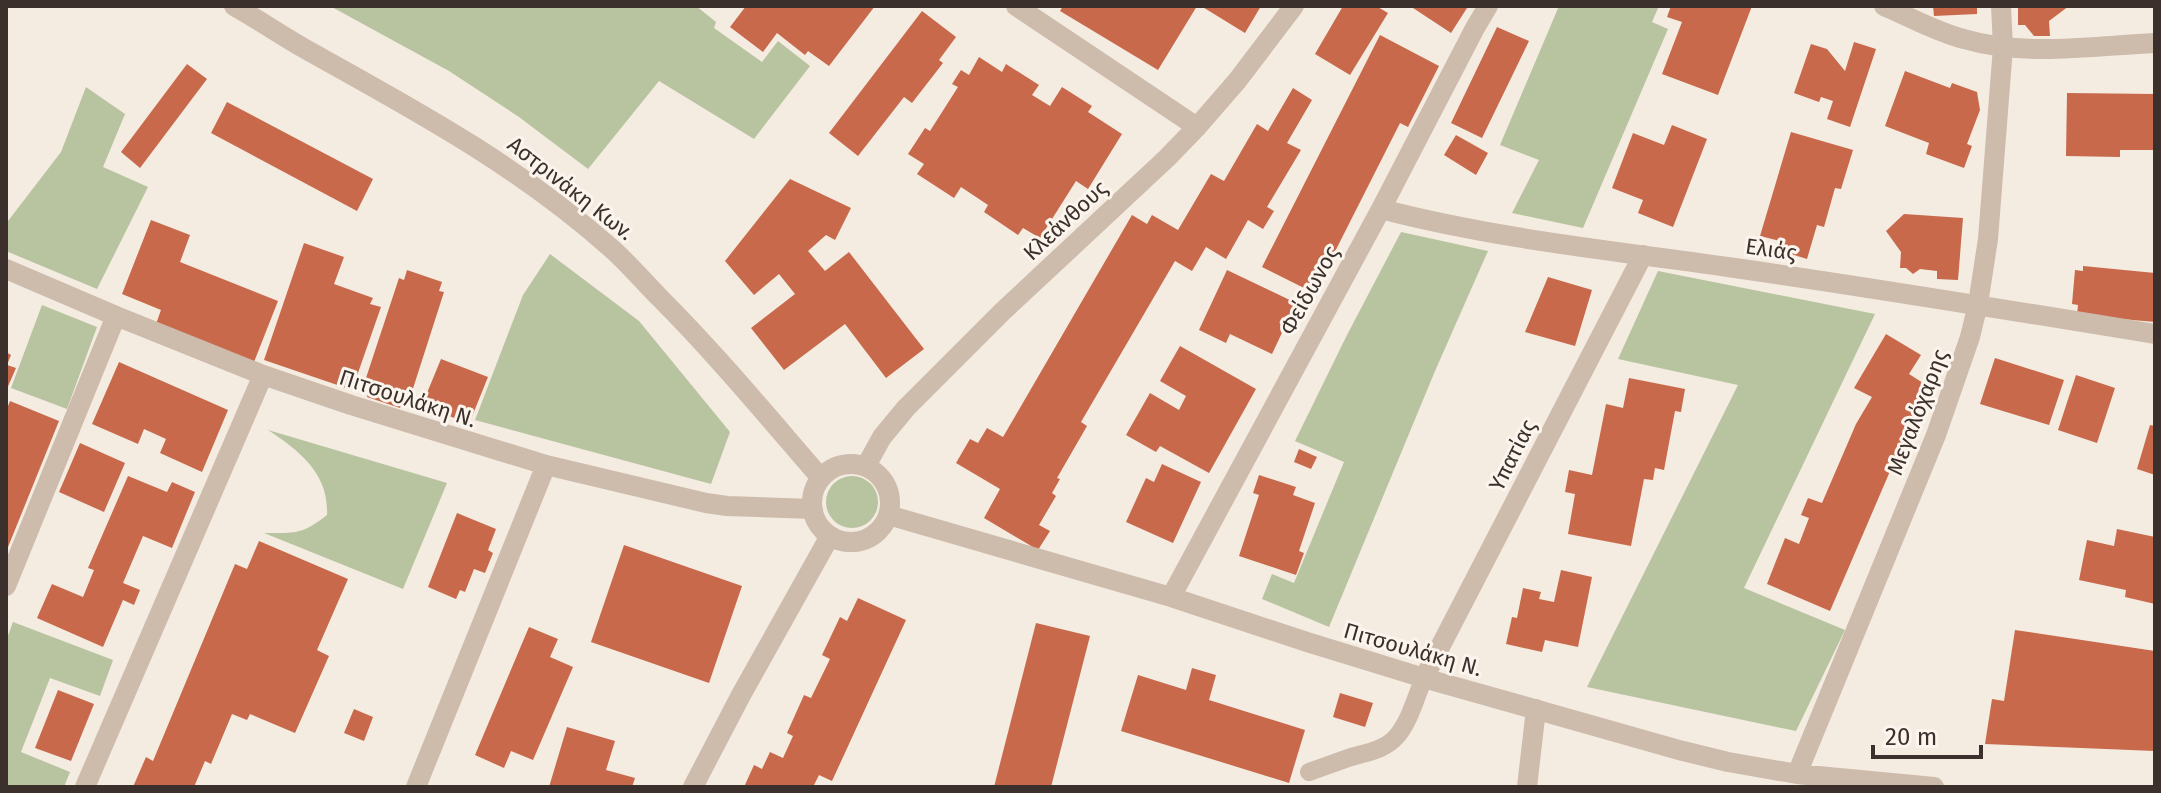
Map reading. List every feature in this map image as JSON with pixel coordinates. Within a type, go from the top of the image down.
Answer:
[{"type":"street","name":"Αστρινάκη Κων.","points":[[234,6],[304,49],[431,118],[522,177],[590,230],[700,337],[821,478]]},
{"type":"street","points":[[1016,6],[1197,127]]},
{"type":"street","name":"Κλεάνθους","points":[[866,466],[882,437],[906,408],[1197,127],[1237,81],[1294,6]]},
{"type":"street","name":"Φείδωνος","points":[[1171,597],[1488,6]]},
{"type":"street","points":[[1884,6],[1961,39],[2003,47],[2046,49],[2155,43]]},
{"type":"street","name":"Μεγαλόχαρης","points":[[1797,774],[1936,435],[1970,337],[1988,239],[2003,47],[2001,6]]},
{"type":"street","name":"Ελιάς","points":[[1381,209],[1427,221],[1978,304],[2155,334]]},
{"type":"street","name":"Υπατίας","points":[[1424,678],[1643,255]]},
{"type":"street","name":"Πιτσουλάκη Ν.","points":[[6,269],[263,375],[409,424],[546,465],[706,503],[813,509]]},
{"type":"street","points":[[6,586],[116,316]]},
{"type":"street","points":[[85,787],[263,375]]},
{"type":"street","points":[[842,464],[866,466],[880,476],[888,489],[891,507],[888,515],[879,530],[864,540],[845,541],[830,536],[819,524],[813,509],[813,494],[821,478],[842,464]]},
{"type":"street","points":[[416,787],[546,465]]},
{"type":"street","name":"Πιτσουλάκη Ν.","points":[[888,515],[1171,597],[1424,678],[1683,751],[1797,774],[1934,787]]},
{"type":"street","points":[[693,787],[830,536]]},
{"type":"street","points":[[1527,787],[1536,709]]},
{"type":"lane","points":[[1309,772],[1389,744],[1403,727],[1424,678]]},
{"type":"green space","points":[[330,6],[696,6],[716,22],[714,28],[762,62],[778,41],[810,66],[754,139],[659,81],[588,169],[519,117],[449,71]]},
{"type":"green space","points":[[1559,6],[1659,6],[1652,22],[1668,29],[1583,228],[1512,213],[1539,160],[1500,145]]},
{"type":"green space","points":[[86,87],[125,114],[103,167],[148,187],[97,289],[6,251],[6,221],[61,152]]},
{"type":"green space","points":[[1401,232],[1488,251],[1329,627],[1262,599],[1272,574],[1294,583],[1344,462],[1295,441]]},
{"type":"green space","points":[[550,254],[639,321],[730,432],[711,484],[475,420],[523,295]]},
{"type":"green space","points":[[1658,271],[1875,314],[1744,588],[1845,630],[1796,731],[1587,687],[1738,385],[1618,359]]},
{"type":"green space","points":[[42,305],[97,327],[67,409],[11,388]]},
{"type":"green space","points":[[268,430],[447,483],[403,589],[264,533],[298,532],[327,515],[318,476],[301,455]]},
{"type":"green space","points":[[852,476],[870,484],[878,502],[870,520],[852,528],[834,520],[826,502],[834,484]]},
{"type":"green space","points":[[13,622],[113,660],[100,696],[50,678],[21,752],[70,772],[64,787],[6,787],[6,641]]},
{"type":"building","points":[[746,6],[875,6],[829,66],[808,51],[805,55],[777,33],[763,52],[730,27]]},
{"type":"building","points":[[1063,6],[1197,6],[1158,70],[1060,11]]},
{"type":"building","points":[[1201,6],[1261,6],[1245,33]]},
{"type":"building","points":[[1343,6],[1376,6],[1388,13],[1350,75],[1315,54]]},
{"type":"building","points":[[1410,6],[1465,6],[1467,8],[1451,33]]},
{"type":"building","points":[[1671,6],[1752,6],[1718,95],[1662,74],[1682,22],[1667,17]]},
{"type":"building","points":[[1933,6],[1977,6],[1977,14],[1934,16]]},
{"type":"building","points":[[2018,6],[2069,6],[2049,21],[2050,36],[2034,36],[2025,25],[2018,25]]},
{"type":"building","points":[[922,11],[956,37],[939,60],[943,63],[912,103],[904,97],[858,156],[829,133]]},
{"type":"building","points":[[1497,27],[1529,41],[1482,138],[1451,123]]},
{"type":"building","points":[[1380,35],[1439,66],[1408,127],[1400,123],[1314,293],[1262,267]]},
{"type":"building","points":[[1854,42],[1876,49],[1850,127],[1827,119],[1833,101],[1821,97],[1819,102],[1794,93],[1811,44],[1827,49],[1845,71]]},
{"type":"building","points":[[979,57],[1002,72],[1006,64],[1039,85],[1032,95],[1050,106],[1062,87],[1092,106],[1088,112],[1122,134],[1088,189],[1076,181],[1040,238],[1023,228],[1018,235],[984,212],[988,205],[961,187],[954,198],[917,174],[924,164],[908,154],[925,128],[930,131],[958,87],[952,84],[961,70],[969,75]]},
{"type":"building","points":[[187,64],[207,79],[140,168],[121,152]]},
{"type":"building","points":[[1905,71],[1950,88],[1952,83],[1977,92],[1980,110],[1967,144],[1972,146],[1964,168],[1926,154],[1929,143],[1885,126]]},
{"type":"building","points":[[1293,88],[1312,100],[1287,143],[1301,150],[1267,207],[1274,211],[1263,229],[1248,220],[1226,259],[1206,247],[1192,271],[1175,261],[1081,422],[1087,426],[1057,478],[1060,479],[1052,493],[1056,496],[1039,525],[1050,531],[1038,550],[984,518],[1000,489],[956,463],[970,439],[978,443],[987,428],[1003,437],[1132,215],[1147,224],[1152,215],[1178,230],[1211,174],[1224,181],[1257,124],[1268,131]]},
{"type":"building","points":[[2067,93],[2155,94],[2155,150],[2120,150],[2120,157],[2066,156]]},
{"type":"building","points":[[227,102],[373,179],[357,211],[211,133]]},
{"type":"building","points":[[1672,125],[1707,139],[1673,227],[1638,213],[1643,200],[1612,188],[1633,133],[1664,145]]},
{"type":"building","points":[[1791,132],[1853,150],[1841,189],[1835,188],[1824,227],[1817,225],[1807,259],[1778,250],[1780,241],[1760,236]]},
{"type":"building","points":[[1456,135],[1488,153],[1476,175],[1444,155]]},
{"type":"building","points":[[790,179],[851,208],[835,240],[826,235],[808,251],[825,271],[849,252],[924,349],[886,378],[845,324],[784,370],[751,328],[795,294],[779,274],[754,295],[725,261]]},
{"type":"building","points":[[1904,214],[1963,218],[1958,280],[1937,279],[1937,271],[1920,269],[1913,274],[1906,268],[1900,268],[1901,252],[1886,231]]},
{"type":"building","points":[[151,220],[190,235],[180,262],[278,301],[254,362],[156,324],[161,310],[122,294]]},
{"type":"building","points":[[304,243],[344,257],[334,284],[373,298],[370,304],[381,307],[352,390],[264,360]]},
{"type":"building","points":[[2083,266],[2155,273],[2155,322],[2077,315],[2078,305],[2072,304],[2075,270],[2083,271]]},
{"type":"building","points":[[407,270],[442,282],[439,291],[444,292],[408,404],[402,402],[400,408],[367,397],[369,389],[363,387],[399,278],[404,280]]},
{"type":"building","points":[[1227,270],[1296,303],[1272,354],[1230,334],[1226,343],[1199,330]]},
{"type":"building","points":[[1548,277],[1592,290],[1575,346],[1525,332]]},
{"type":"building","points":[[1886,334],[1921,355],[1909,374],[1934,390],[1909,427],[1830,611],[1767,584],[1785,538],[1799,544],[1809,518],[1801,515],[1808,498],[1822,503],[1856,424],[1872,397],[1854,388]]},
{"type":"building","points":[[1180,346],[1256,389],[1209,473],[1160,446],[1156,452],[1126,435],[1150,393],[1179,410],[1186,396],[1160,381]]},
{"type":"building","points":[[6,352],[11,355],[7,365],[16,368],[6,391]]},
{"type":"building","points":[[1995,358],[2064,380],[2049,425],[1980,404]]},
{"type":"building","points":[[441,359],[488,377],[469,424],[422,405]]},
{"type":"building","points":[[119,362],[228,410],[202,472],[160,453],[166,439],[144,429],[138,444],[92,424]]},
{"type":"building","points":[[2076,375],[2115,388],[2097,443],[2058,430]]},
{"type":"building","points":[[1629,378],[1685,389],[1681,412],[1675,411],[1664,470],[1655,468],[1653,480],[1644,479],[1631,546],[1568,534],[1575,494],[1565,492],[1569,470],[1592,475],[1606,404],[1623,408]]},
{"type":"building","points":[[10,401],[59,421],[6,552],[6,411]]},
{"type":"building","points":[[2150,425],[2155,426],[2155,475],[2137,469]]},
{"type":"building","points":[[80,443],[125,463],[104,512],[59,492]]},
{"type":"building","points":[[1299,449],[1317,457],[1311,469],[1294,462]]},
{"type":"building","points":[[1162,464],[1201,482],[1173,543],[1126,522],[1146,478],[1154,482]]},
{"type":"building","points":[[1259,475],[1296,487],[1293,495],[1315,503],[1299,551],[1304,553],[1296,575],[1239,556],[1259,495],[1253,493]]},
{"type":"building","points":[[128,476],[167,492],[172,482],[195,492],[172,548],[143,536],[123,583],[140,590],[134,605],[123,600],[103,647],[37,618],[52,584],[83,597],[94,570],[88,568]]},
{"type":"building","points":[[457,513],[496,529],[488,550],[493,553],[485,573],[474,569],[465,592],[460,590],[456,599],[428,587]]},
{"type":"building","points":[[2117,529],[2155,537],[2155,604],[2125,597],[2126,590],[2079,580],[2087,540],[2114,546]]},
{"type":"building","points":[[259,541],[348,579],[317,650],[329,656],[295,733],[250,714],[247,720],[232,714],[211,764],[205,761],[194,787],[133,787],[146,757],[153,761],[235,564],[247,569]]},
{"type":"building","points":[[624,545],[742,586],[709,683],[591,642]]},
{"type":"building","points":[[1561,570],[1592,577],[1578,647],[1545,640],[1542,652],[1506,644],[1512,617],[1517,618],[1523,588],[1541,592],[1539,599],[1554,602]]},
{"type":"building","points":[[858,598],[906,620],[832,781],[819,775],[813,787],[744,787],[754,765],[762,769],[770,752],[783,758],[793,736],[787,733],[804,695],[811,698],[830,659],[822,655],[840,617],[847,621]]},
{"type":"building","points":[[1036,623],[1090,636],[1051,787],[994,787]]},
{"type":"building","points":[[529,627],[558,639],[550,657],[573,667],[533,760],[511,751],[504,768],[475,755]]},
{"type":"building","points":[[2015,630],[2155,651],[2155,751],[1985,744],[1992,699],[2004,701]]},
{"type":"building","points":[[1192,668],[1216,675],[1209,700],[1305,730],[1289,783],[1121,731],[1138,675],[1186,690]]},
{"type":"building","points":[[58,690],[94,704],[71,761],[35,748]]},
{"type":"building","points":[[1340,693],[1373,703],[1365,727],[1333,717]]},
{"type":"building","points":[[354,709],[373,717],[364,741],[344,733]]},
{"type":"building","points":[[567,727],[615,741],[606,770],[635,778],[632,787],[549,787]]}]
